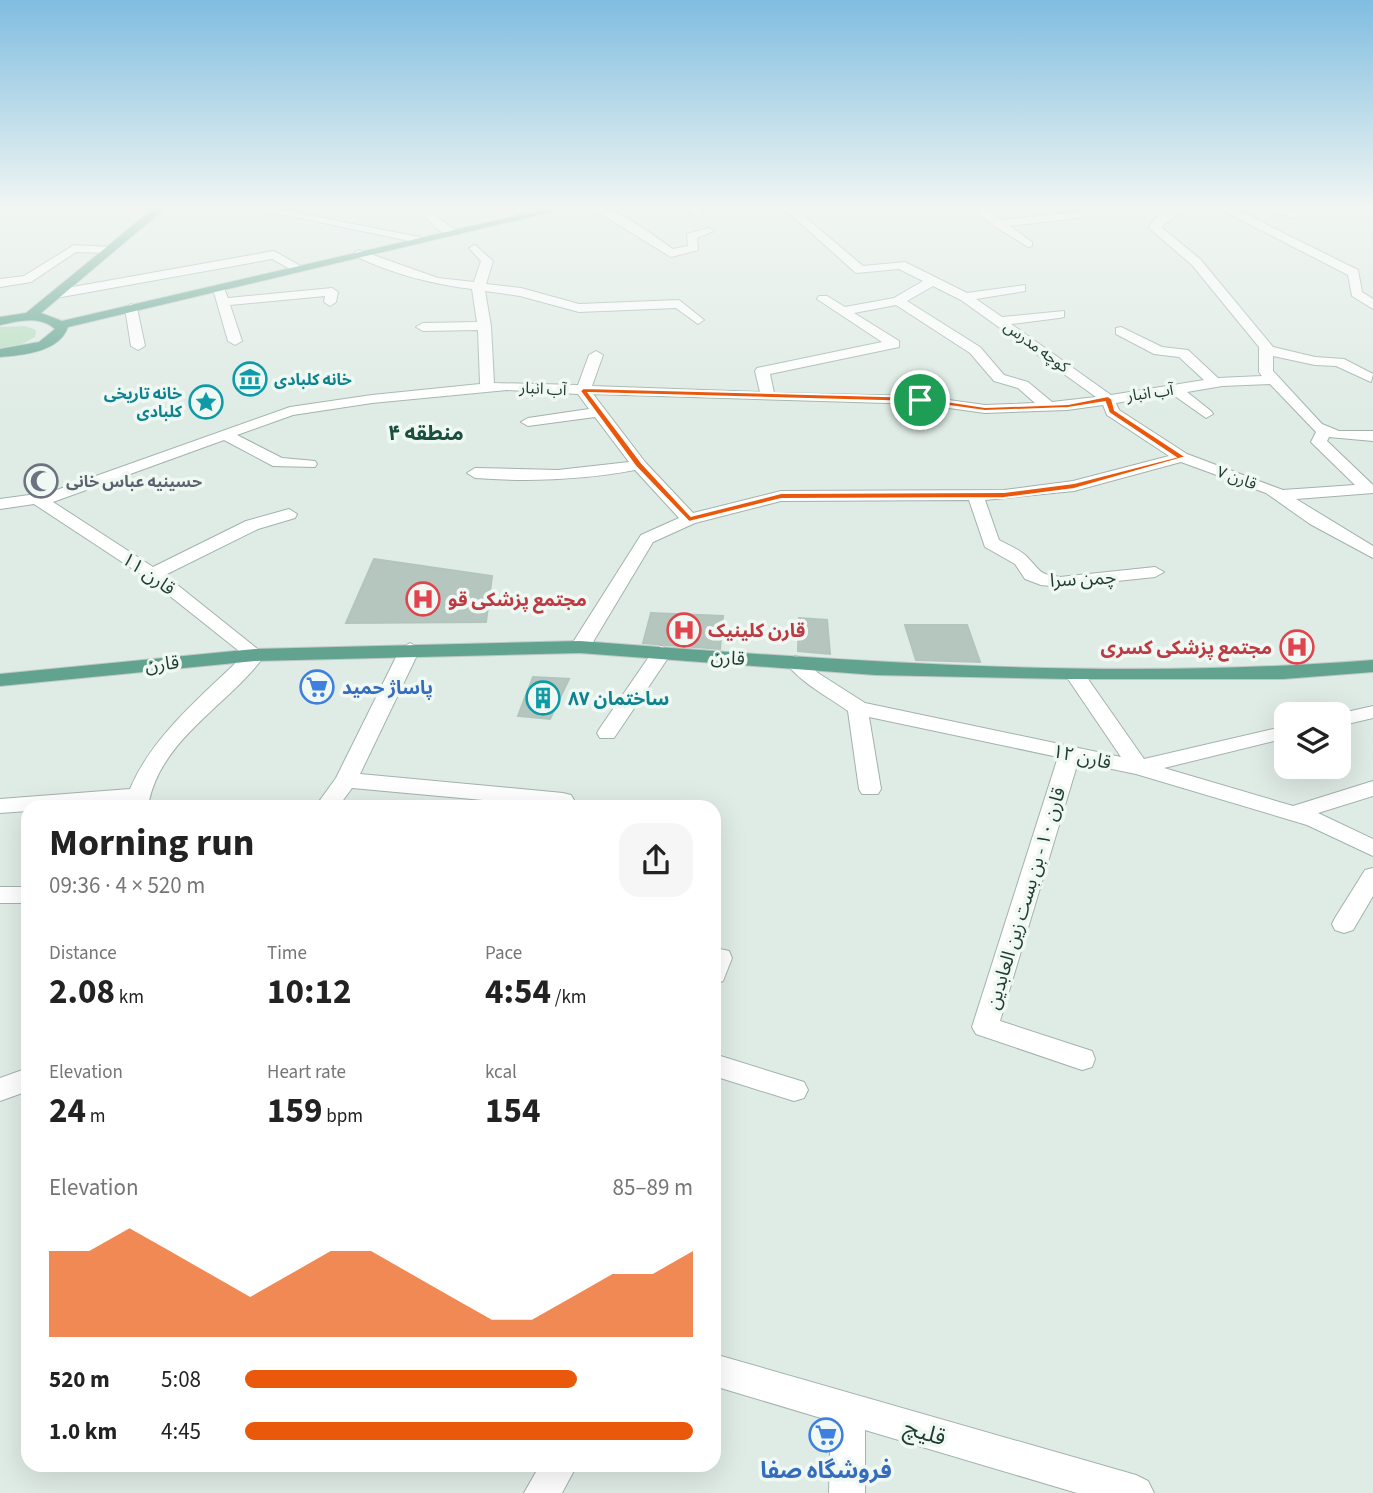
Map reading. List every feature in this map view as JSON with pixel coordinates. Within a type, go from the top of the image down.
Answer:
[{"type":"main road","points":[[29,317],[80,275]]},
{"type":"main road","points":[[0,321],[29,317],[43,318],[60,325],[270,275]]},
{"type":"main road","points":[[0,353],[43,344],[61,332],[60,325]]},
{"type":"main road","name":"قارن","points":[[0,680],[256,654],[580,647],[875,669],[1283,673],[1373,666]]},
{"type":"street","points":[[0,283],[27,279],[34,275]]},
{"type":"street","points":[[56,295],[167,275]]},
{"type":"street","points":[[415,275],[436,281],[521,292],[579,308],[679,304],[698,320]]},
{"type":"street","points":[[482,275],[478,285],[484,326],[487,388]]},
{"type":"street","name":"کوچه مدرس","points":[[920,275],[965,297],[1002,321],[1108,399]]},
{"type":"street","points":[[1206,275],[1266,346],[1266,372],[1317,427],[1325,432],[1373,436]]},
{"type":"street","points":[[1354,275],[1356,293],[1373,305]]},
{"type":"street","points":[[844,311],[898,301],[932,281]]},
{"type":"street","points":[[219,287],[235,341]]},
{"type":"street","points":[[965,297],[1021,288]]},
{"type":"street","points":[[223,302],[332,292],[330,302]]},
{"type":"street","points":[[768,397],[762,371],[894,344],[822,299]]},
{"type":"street","points":[[898,301],[975,350],[999,378],[1023,385],[1049,407]]},
{"type":"street","points":[[131,308],[138,346]]},
{"type":"street","points":[[1002,321],[1059,314]]},
{"type":"street","points":[[423,327],[484,326]]},
{"type":"street","points":[[1121,331],[1159,351],[1183,353],[1215,383]]},
{"type":"street","points":[[1266,350],[1315,361],[1339,362],[1371,378]]},
{"type":"street","points":[[596,355],[583,391],[639,465],[689,519]]},
{"type":"street","name":"آب انبار","points":[[0,505],[67,493],[290,411],[372,399],[507,386],[583,391],[920,400],[985,409],[1049,407],[1215,383],[1274,380]]},
{"type":"street","points":[[1175,389],[1206,414]]},
{"type":"street","name":"قارن ٧","points":[[1108,399],[1112,412],[1182,457],[1279,495],[1373,553]]},
{"type":"street","points":[[528,422],[599,412]]},
{"type":"street","points":[[1279,495],[1367,489],[1319,442],[1325,432]]},
{"type":"street","points":[[223,435],[279,463],[309,464]]},
{"type":"street","points":[[580,647],[647,539],[689,519],[781,496],[1004,495],[1074,486],[1182,457]]},
{"type":"street","points":[[475,473],[553,477],[599,473],[639,465]]},
{"type":"street","name":"چمن سرا","points":[[975,494],[991,543],[1021,560],[1031,575],[1041,580],[1060,582],[1155,572]]},
{"type":"street","name":"قارن ۱۱","points":[[37,499],[153,574],[256,654]]},
{"type":"street","points":[[153,574],[252,525],[289,514]]},
{"type":"street","points":[[331,800],[346,780],[410,649]]},
{"type":"street","points":[[607,733],[662,652]]},
{"type":"street","points":[[139,800],[155,761],[256,654]]},
{"type":"street","name":"قارن ۱۲","points":[[795,662],[811,677],[858,708],[1139,768],[1295,813],[1373,848]]},
{"type":"street","points":[[1074,673],[1139,768],[1274,735]]},
{"type":"street","points":[[858,708],[870,789]]},
{"type":"street","points":[[1351,717],[1373,712]]},
{"type":"street","name":"قارن ۱۰ - بن بست زین العابدین","points":[[1070,753],[985,1027],[1082,1059]]},
{"type":"street","points":[[346,780],[563,800]]},
{"type":"street","points":[[1295,813],[1373,788]]},
{"type":"street","points":[[0,806],[21,805]]},
{"type":"street","points":[[1344,924],[1373,876]]},
{"type":"street","points":[[0,895],[21,895]]},
{"type":"street","points":[[721,1067],[794,1090]]},
{"type":"street","points":[[0,1090],[21,1082]]},
{"type":"street","name":"قلیچ","points":[[721,1372],[1136,1493]]},
{"type":"street","points":[[847,1493],[848,1410]]},
{"type":"street","points":[[542,1493],[556,1472]]},
{"type":"green space","points":[[25,326],[36,330],[35,337],[22,344],[0,348],[0,327]]},
{"type":"building","name":"مجتمع پزشکی قو","points":[[374,559],[492,576],[486,622],[346,623]]},
{"type":"building","name":"قارن کلینیک","points":[[651,613],[723,616],[720,649],[643,643]]},
{"type":"building","points":[[799,618],[827,620],[830,654],[798,651]]},
{"type":"building","points":[[905,625],[967,625],[980,662],[916,660]]},
{"type":"building","name":"ساختمان ٨٧","points":[[533,677],[569,679],[550,719],[518,716]]},
{"type":"place","name":"خانه کلبادی","points":[[250,379]]},
{"type":"place","name":"خانه تاریخی کلبادی","points":[[206,402]]},
{"type":"place","name":"حسینیه عباس خانی","points":[[41,481]]},
{"type":"place","name":"مجتمع پزشکی قو","points":[[423,599]]},
{"type":"place","name":"قارن کلینیک","points":[[684,630]]},
{"type":"place","name":"مجتمع پزشکی کسری","points":[[1297,647]]},
{"type":"place","name":"پاساژ حمید","points":[[317,687]]},
{"type":"place","name":"ساختمان ٨٧","points":[[543,698]]},
{"type":"place","name":"فروشگاه صفا","points":[[826,1435]]},
{"type":"district","name":"منطقه ۴","points":[[426,433]]},
{"type":"route","points":[[583,391],[833,399],[920,400],[985,409],[1068,406],[1108,399],[1112,412],[1182,457],[1074,486],[1004,495],[781,496],[689,519],[639,465],[583,391]]}]
